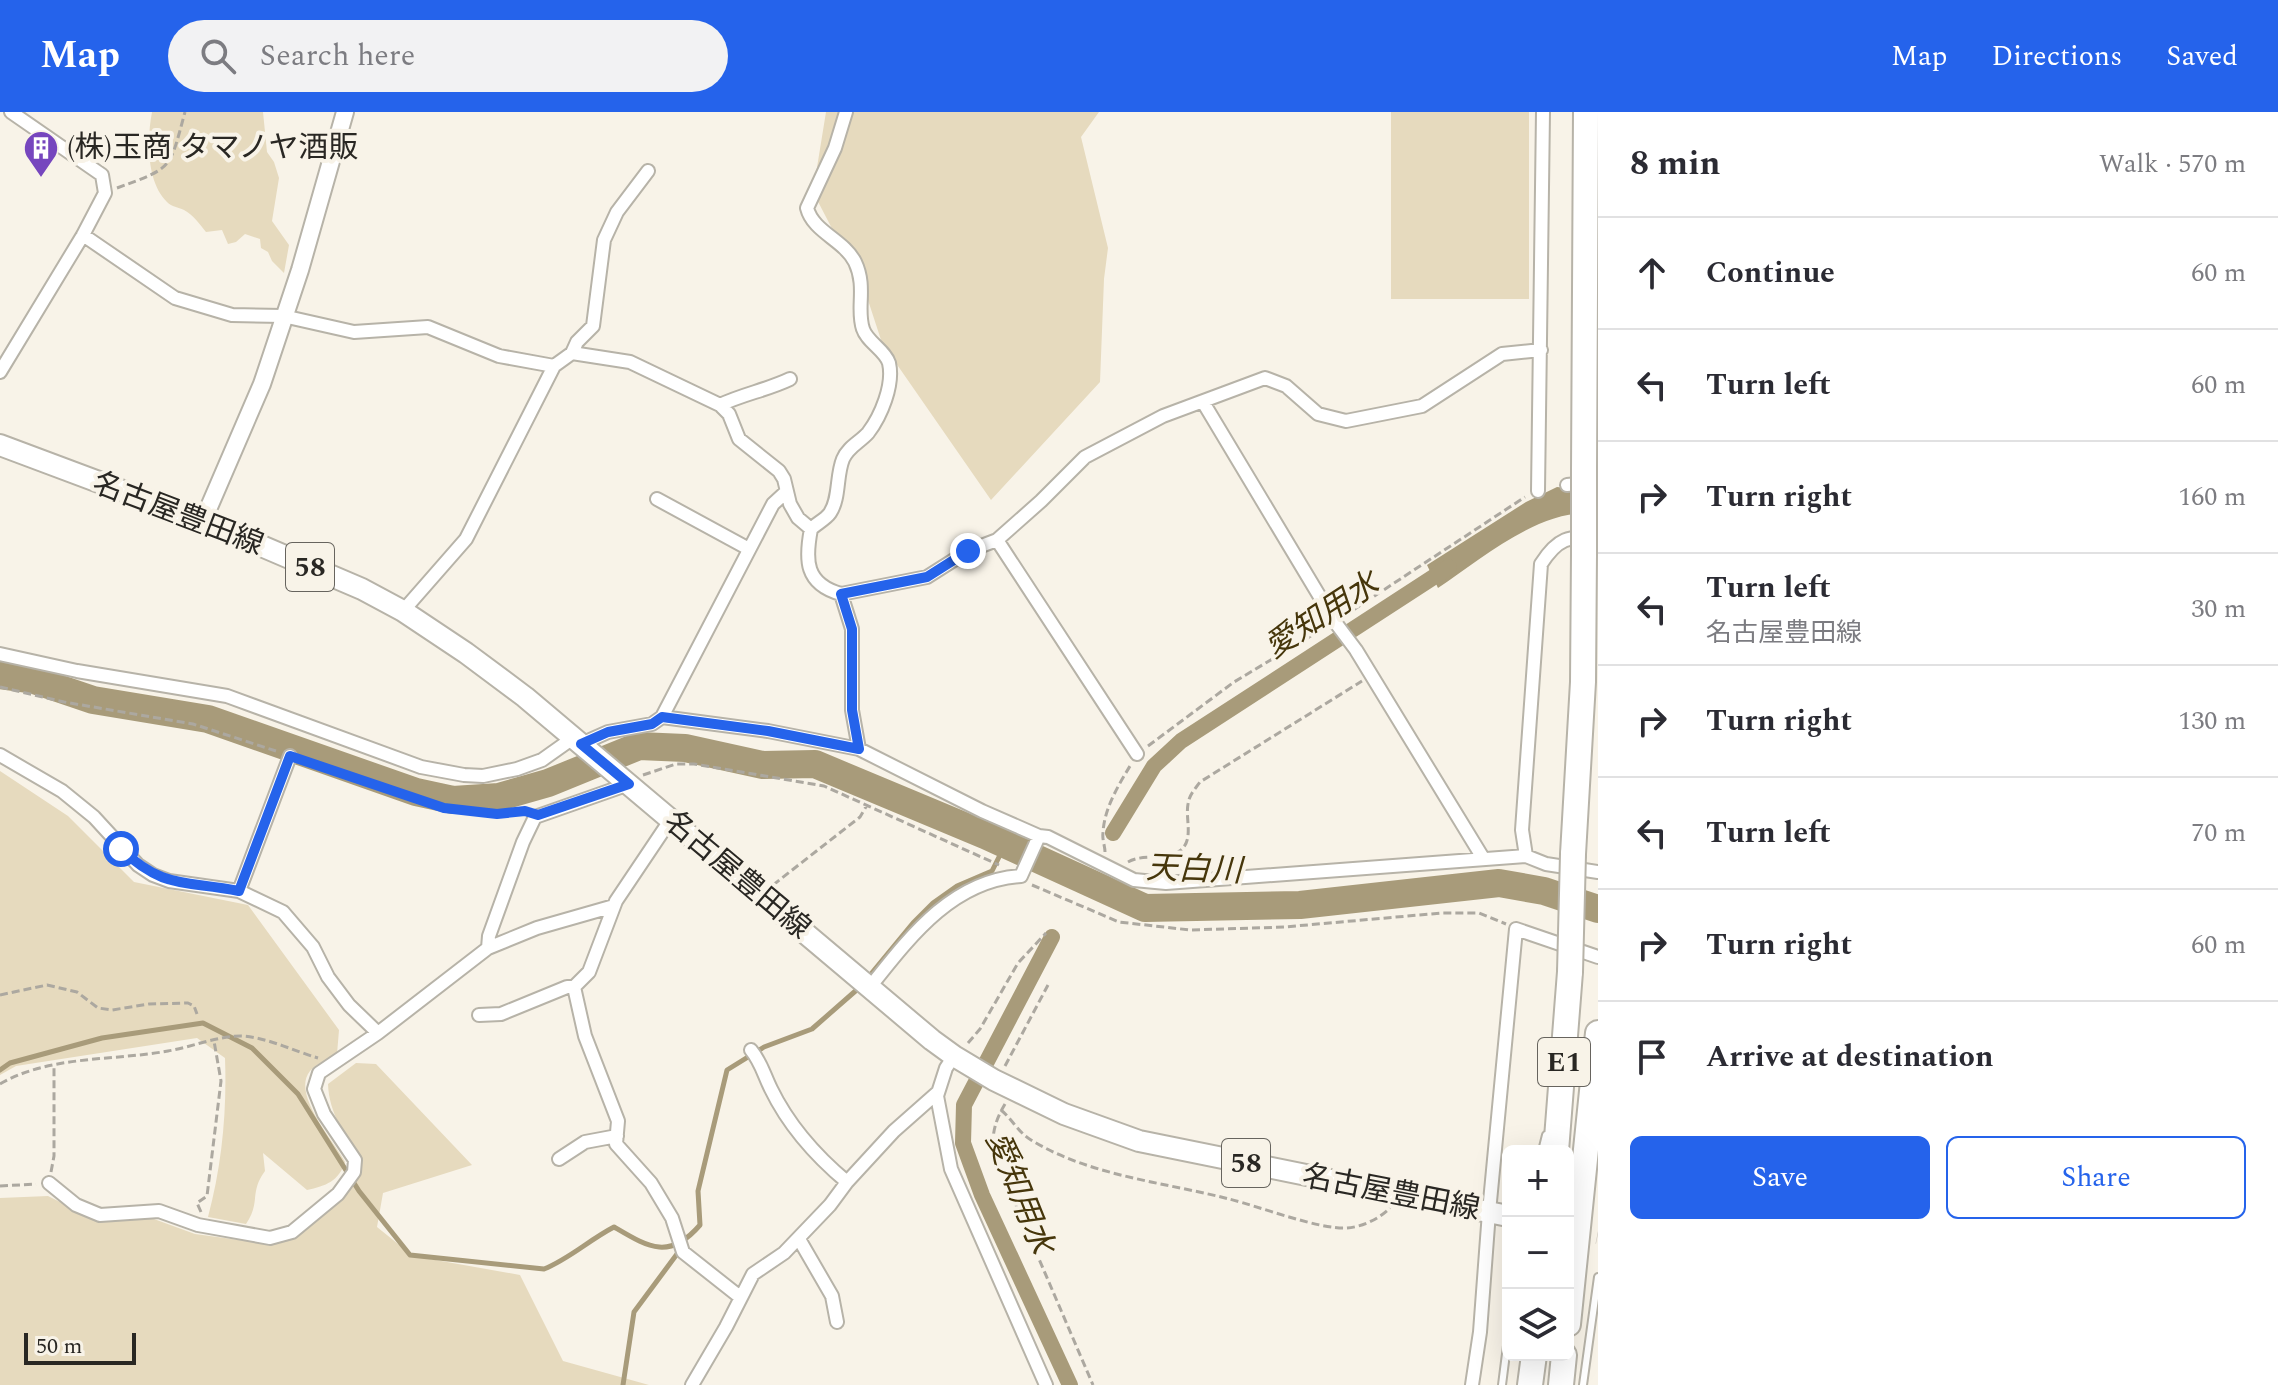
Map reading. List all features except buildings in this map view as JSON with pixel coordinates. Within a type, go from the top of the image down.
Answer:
[{"type":"highway","name":"E1","points":[[1557,1145],[1570,972],[1573,854],[1591,547],[1583,479],[1586,112]]},
{"type":"highway","name":"E1","points":[[1572,1289],[1598,1033]]},
{"type":"highway","points":[[1530,1385],[1533,1361]]},
{"type":"highway","points":[[1561,1385],[1563,1361]]},
{"type":"main road","name":"名古屋豊田線","points":[[0,445],[203,521],[362,589],[403,611],[525,697],[958,1059],[1002,1083],[1064,1114],[1139,1141],[1498,1214]]},
{"type":"street","points":[[0,372],[105,193],[102,175],[11,112]]},
{"type":"street","points":[[203,521],[262,384],[300,270],[345,112]]},
{"type":"street","points":[[846,112],[835,148],[807,208],[814,223],[846,249],[855,262],[862,282],[863,330],[888,361],[889,375],[881,412],[867,434],[849,448],[842,460],[830,514],[811,529],[807,564],[812,575],[829,591],[841,594],[927,577],[968,551],[997,540],[1085,457],[1163,416],[1265,378],[1286,386],[1318,414],[1346,421],[1422,406],[1502,354],[1541,350]]},
{"type":"street","points":[[1538,491],[1543,112]]},
{"type":"street","points":[[403,611],[466,539],[554,366],[572,353],[577,342],[593,326],[601,255],[609,227],[648,171]]},
{"type":"street","points":[[83,235],[175,298],[232,315],[283,316],[354,332],[428,327],[499,356],[554,366]]},
{"type":"street","points":[[572,353],[630,362],[720,405],[729,414],[739,439],[779,471],[798,518],[811,529]]},
{"type":"street","points":[[720,405],[738,396],[762,392],[790,379]]},
{"type":"street","points":[[1203,402],[1335,622],[1483,858]]},
{"type":"street","points":[[0,654],[77,671],[227,696],[421,767],[483,776],[517,769],[608,732],[652,724],[662,717],[773,504],[786,492]]},
{"type":"street","points":[[657,499],[749,549]]},
{"type":"street","points":[[1526,856],[1522,830],[1541,564],[1551,548],[1578,536],[1591,547]]},
{"type":"street","points":[[997,540],[1137,754]]},
{"type":"street","points":[[841,594],[852,629],[852,710],[859,749]]},
{"type":"street","points":[[662,717],[768,731],[859,749],[982,811],[1048,837],[1134,880],[1166,883],[1526,856],[1546,864],[1598,872]]},
{"type":"street","points":[[0,755],[62,791],[94,817],[138,865],[153,875],[169,881],[239,891],[283,912],[313,947],[328,977],[349,1005],[378,1033]]},
{"type":"street","points":[[239,891],[290,756]]},
{"type":"street","points":[[488,948],[489,936],[532,821],[538,815],[623,780]]},
{"type":"street","points":[[479,1015],[501,1014],[567,987],[574,987],[589,972],[614,906],[671,819]]},
{"type":"street","points":[[870,987],[925,922],[957,896],[1015,877],[1039,836]]},
{"type":"street","points":[[49,1183],[76,1205],[100,1215],[159,1211],[207,1227],[270,1238],[292,1232],[347,1184],[354,1172],[355,1160],[324,1114],[314,1089],[319,1073],[378,1033],[488,948],[537,928],[614,906]]},
{"type":"street","points":[[1472,1385],[1498,1214],[1516,929],[1598,957]]},
{"type":"street","points":[[574,987],[585,1036],[618,1121],[616,1144],[659,1195],[689,1260],[740,1297]]},
{"type":"street","points":[[751,1050],[759,1060],[772,1091],[801,1133],[818,1156],[847,1182]]},
{"type":"street","points":[[958,1059],[946,1068],[937,1096],[951,1169],[1046,1385]]},
{"type":"street","points":[[692,1385],[753,1274],[799,1239],[894,1131],[937,1093],[937,1096]]},
{"type":"street","points":[[559,1159],[585,1142],[617,1136]]},
{"type":"street","points":[[799,1239],[832,1296],[837,1322]]},
{"type":"lane","points":[[1543,1145],[1565,1050]]},
{"type":"lane","points":[[1583,1385],[1598,1277]]},
{"type":"lane","points":[[1502,1385],[1505,1361]]},
{"type":"path","points":[[105,193],[149,177],[165,167],[173,154],[185,112]]},
{"type":"path","points":[[1100,864],[1106,851],[1102,836],[1112,799],[1137,754],[1234,682],[1335,622],[1518,501],[1538,491]]},
{"type":"path","points":[[1118,874],[1123,865],[1134,859],[1170,855],[1186,845],[1188,803],[1200,782],[1371,676]]},
{"type":"path","points":[[0,687],[64,702],[193,724],[444,808],[497,814],[525,811],[538,815]]},
{"type":"path","points":[[623,780],[676,764],[694,764],[824,786],[1000,866],[1030,884],[1119,922],[1190,930],[1284,927],[1479,913],[1516,929]]},
{"type":"path","points":[[760,895],[860,817],[868,804]]},
{"type":"path","points":[[958,1059],[980,1029],[1018,963],[1046,933]]},
{"type":"path","points":[[0,995],[47,985],[77,992],[98,1008],[112,1010],[149,1004],[188,1003],[194,1006],[197,1014]]},
{"type":"path","points":[[1048,985],[1002,1083],[1001,1110],[992,1138],[994,1154],[1093,1385]]},
{"type":"path","points":[[0,1084],[20,1072],[54,1065],[166,1051],[243,1036],[333,1064]]},
{"type":"path","points":[[207,1227],[197,1203],[207,1196],[221,1081],[214,1041]]},
{"type":"path","points":[[0,1186],[49,1183],[54,1156],[54,1065]]},
{"type":"path","points":[[1001,1110],[1029,1139],[1078,1162],[1325,1226],[1346,1228],[1381,1217],[1390,1208],[1395,1194]]},
{"type":"shaded area","points":[[152,112],[263,112],[267,152],[279,178],[272,221],[289,245],[284,273],[268,252],[261,248],[260,239],[245,234],[228,244],[222,230],[206,232],[190,214],[167,202],[152,172],[149,134]]},
{"type":"shaded area","points":[[826,112],[1099,112],[1081,137],[1108,248],[1100,382],[991,500],[882,343],[866,294],[813,192]]},
{"type":"shaded area","points":[[1391,112],[1529,112],[1529,299],[1391,299]]},
{"type":"shaded area","points":[[1557,487],[1598,491],[1598,515],[1578,514],[1536,526],[1494,549],[1438,588],[1427,565],[1526,502]]},
{"type":"shaded area","points":[[0,771],[68,816],[134,882],[248,905],[339,1030],[337,1054],[313,1068],[306,1081],[306,1092],[316,1117],[345,1162],[335,1178],[307,1190],[263,1153],[265,1171],[257,1185],[253,1210],[246,1224],[208,1217],[222,1138],[225,1058],[197,1038],[16,1066],[0,1075]]},
{"type":"shaded area","points":[[356,1063],[376,1064],[472,1165],[383,1193],[377,1227],[413,1256],[520,1275],[563,1361],[649,1385],[0,1385],[0,1198],[48,1196],[94,1219],[143,1215],[195,1234],[270,1244],[293,1236],[349,1192],[357,1175],[360,1161],[335,1115],[328,1084]]},
{"type":"waterway","name":"愛知用水","points":[[1113,833],[1154,766],[1181,741],[1449,567]]},
{"type":"waterway","name":"天白川","points":[[0,675],[34,680],[93,700],[208,719],[416,792],[453,800],[499,797],[548,783],[639,746],[685,748],[763,765],[815,764],[985,835],[1145,908],[1300,905],[1499,883],[1544,891],[1598,909]]},
{"type":"waterway","points":[[866,980],[933,903],[957,886],[992,871],[1005,845]]},
{"type":"waterway","name":"愛知用水","points":[[1052,937],[964,1105],[963,1143],[982,1195],[1070,1385]]},
{"type":"waterway","points":[[0,1070],[10,1063],[102,1038],[203,1023],[252,1048],[298,1094],[359,1191],[410,1255],[544,1269],[614,1227],[658,1247],[668,1247],[689,1236],[700,1225],[698,1191],[727,1070],[764,1047],[812,1029],[860,987]]},
{"type":"waterway","points":[[623,1385],[634,1312],[680,1250]]},
{"type":"tunnel","points":[[1574,1229],[1598,1234]]},
{"type":"place","name":"(株)玉商 タマノヤ酒販","points":[[41,179]]},
{"type":"route","points":[[121,849],[138,865],[169,881],[239,891],[290,756],[444,808],[497,814],[525,811],[538,815],[629,784],[581,744],[608,732],[652,724],[662,717],[768,731],[859,749],[852,710],[852,629],[841,594],[927,577],[968,551]]}]
